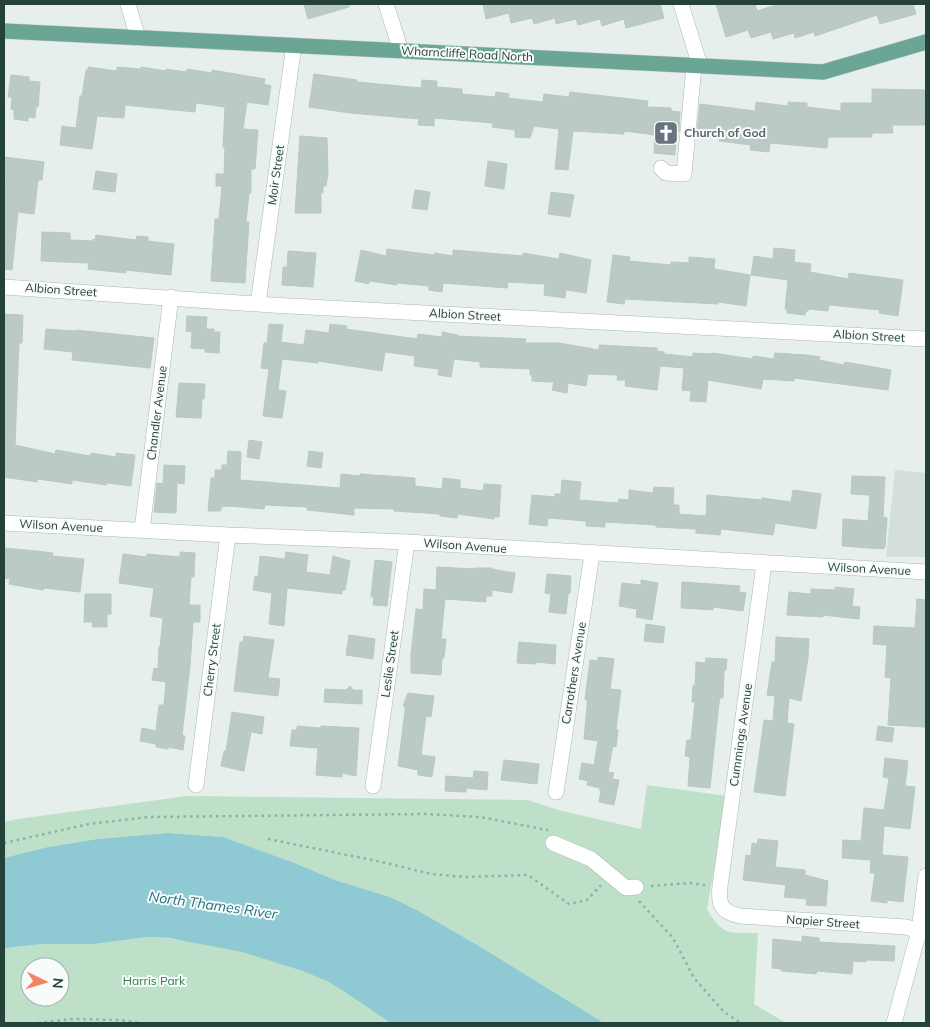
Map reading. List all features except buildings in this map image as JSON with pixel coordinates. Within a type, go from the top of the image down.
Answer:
[{"type":"main road","name":"Wharncliffe Road North","points":[[4,30],[823,72],[926,42]]},
{"type":"street","points":[[128,4],[138,38]]},
{"type":"street","points":[[386,4],[401,51]]},
{"type":"street","points":[[661,168],[666,173],[684,174],[697,66],[681,4]]},
{"type":"street","name":"Moir Street","points":[[258,304],[294,46]]},
{"type":"street","name":"Albion Street","points":[[4,287],[258,304],[926,339]]},
{"type":"street","name":"Chandler Avenue","points":[[142,530],[171,297]]},
{"type":"street","name":"Wilson Avenue","points":[[4,523],[407,542],[926,572]]},
{"type":"street","name":"Cherry Street","points":[[196,785],[228,535]]},
{"type":"street","name":"Leslie Street","points":[[373,786],[407,542]]},
{"type":"street","name":"Carrothers Avenue","points":[[556,792],[592,554]]},
{"type":"street","name":"Cummings Avenue","points":[[722,907],[719,897],[720,886],[764,564]]},
{"type":"street","points":[[554,837],[591,859],[626,888],[636,887]]},
{"type":"street","points":[[894,1023],[923,932],[926,876]]},
{"type":"street","name":"Napier Street","points":[[722,907],[740,916],[906,928],[923,932]]},
{"type":"path","points":[[4,844],[89,824],[148,818],[248,815],[426,814],[480,817],[554,837]]},
{"type":"path","points":[[268,840],[382,862],[431,874],[464,877],[528,876],[569,904],[587,900],[611,875]]},
{"type":"path","points":[[709,885],[690,883],[636,887],[640,902],[672,938],[694,978],[724,1012],[741,1023]]},
{"type":"path","points":[[38,1023],[73,1019],[120,1020],[140,1023]]},
{"type":"shaded area","points":[[895,470],[926,473],[926,557],[886,557]]},
{"type":"green space","points":[[647,785],[727,796],[707,909],[718,924],[727,931],[733,933],[758,933],[754,1004],[786,1023],[604,1023],[417,910],[390,897],[335,880],[223,837],[168,833],[97,839],[48,847],[4,858],[4,822],[187,796],[527,800],[562,811],[641,829]]},
{"type":"green space","name":"Harris Park","points":[[146,937],[215,945],[262,956],[285,964],[336,985],[391,1023],[4,1023],[4,940]]},
{"type":"water","name":"North Thames River","points":[[168,833],[223,837],[335,880],[390,897],[417,910],[479,946],[604,1023],[391,1023],[327,981],[303,971],[242,952],[169,938],[146,937],[93,944],[41,944],[4,948],[4,858],[48,847],[97,839]]},
{"type":"place","name":"Church of God","points":[[666,133]]}]
